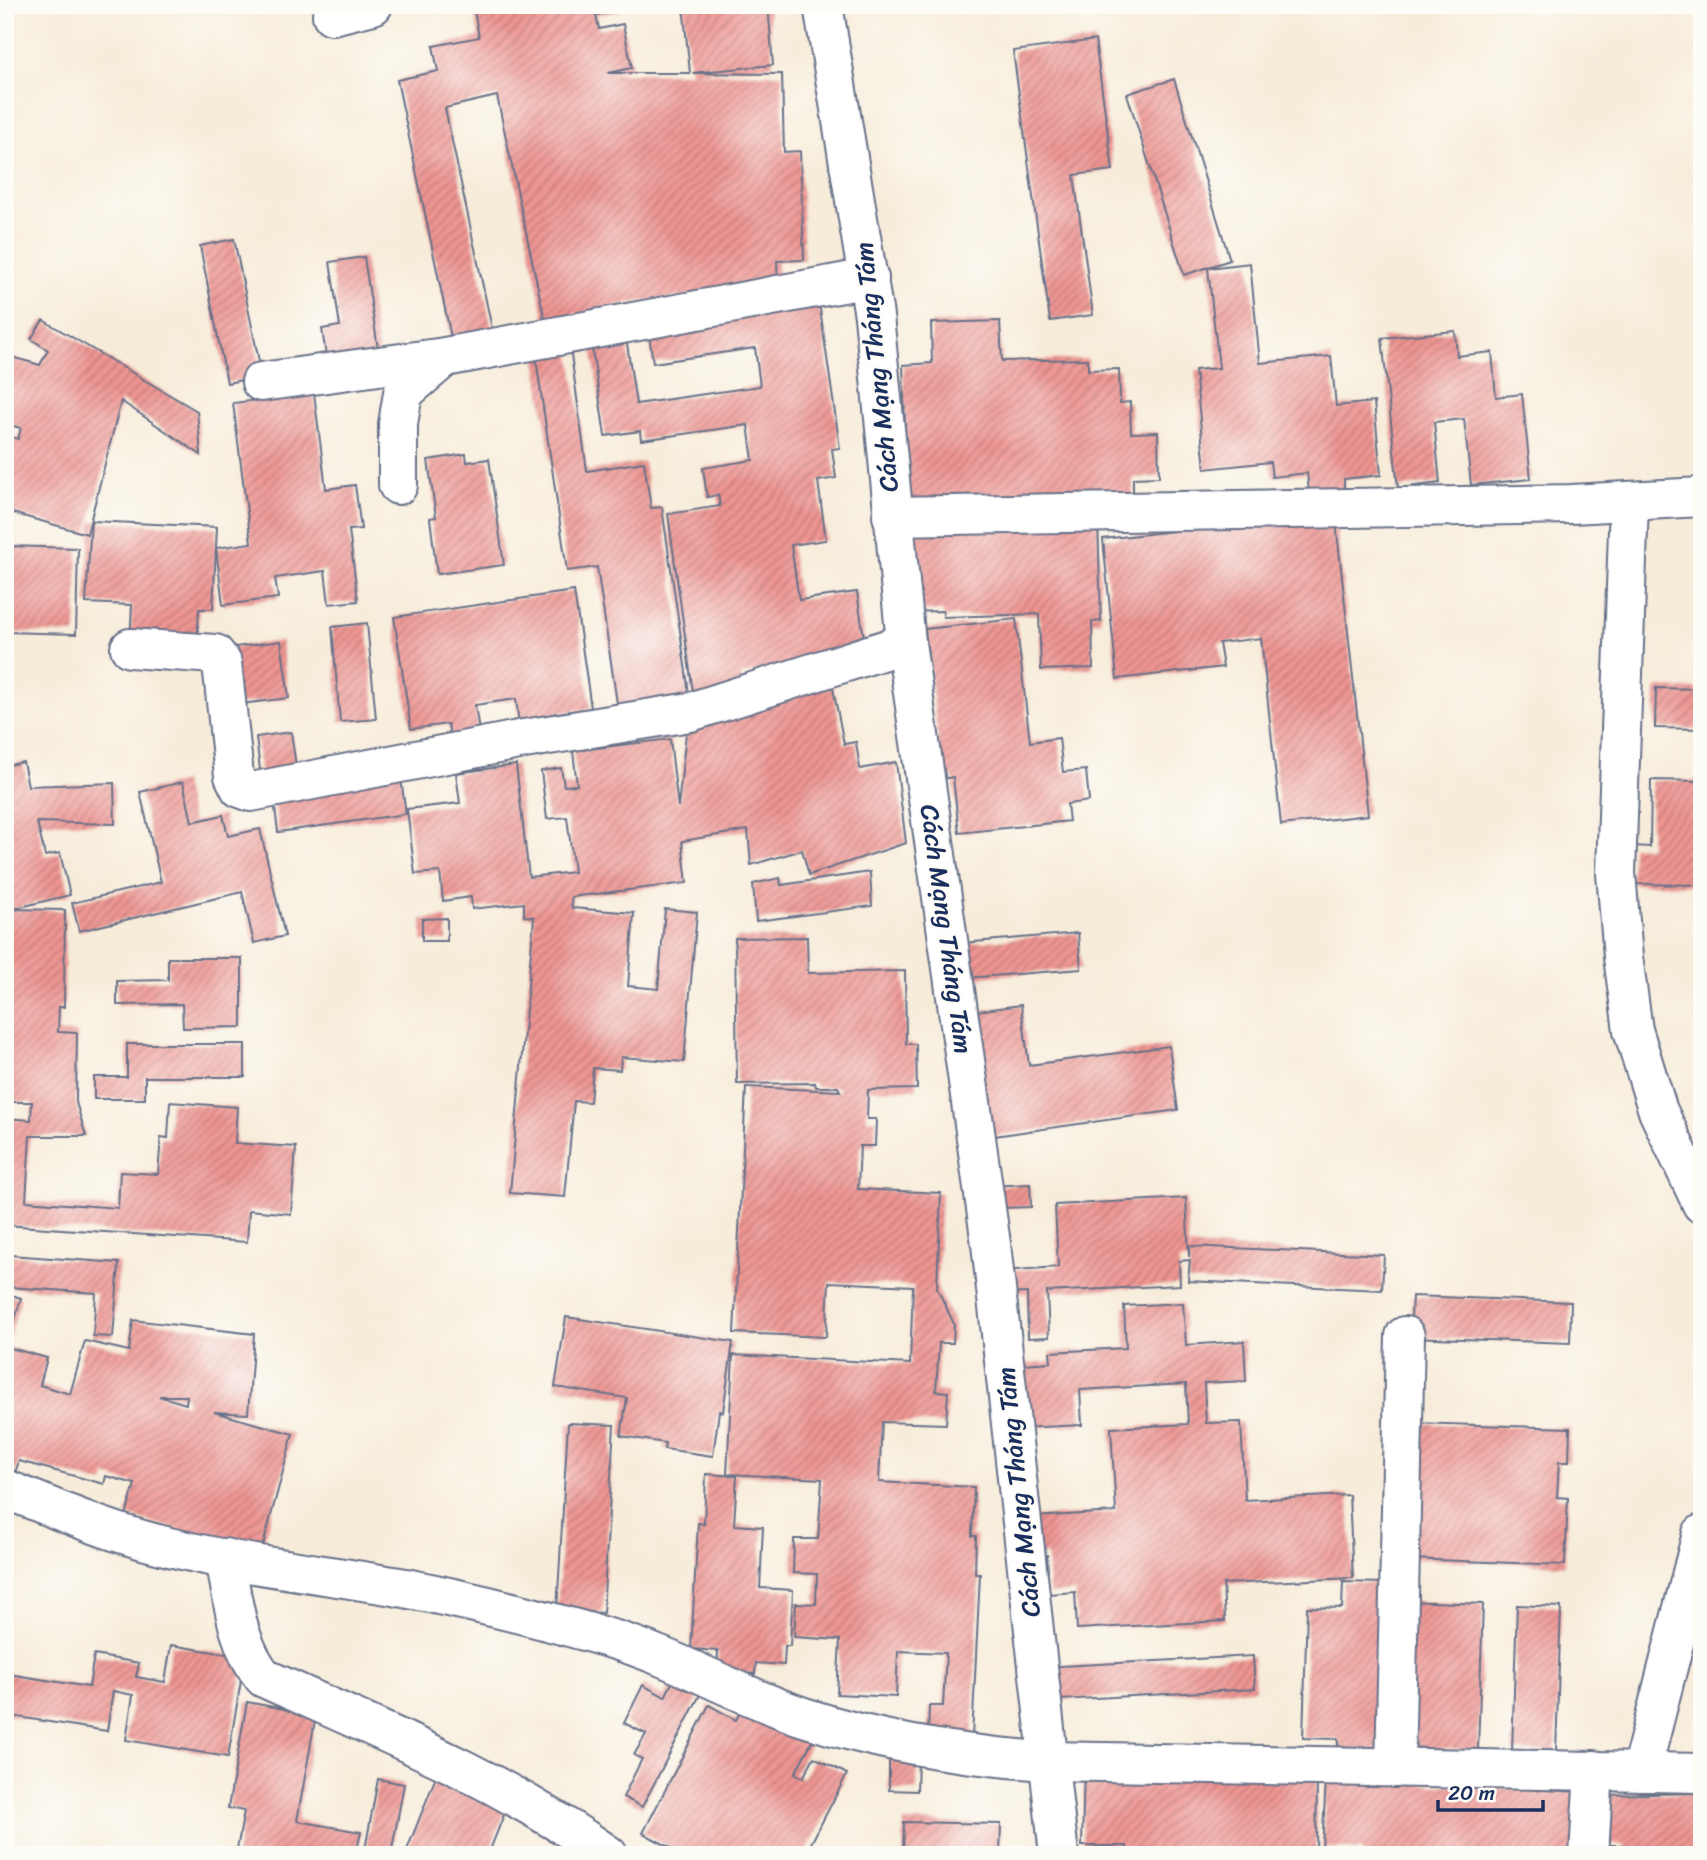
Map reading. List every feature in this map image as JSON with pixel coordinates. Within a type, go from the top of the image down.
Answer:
[{"type":"street","points":[[332,15],[373,5]]},
{"type":"street","name":"Cách Mạng Tháng Tám","points":[[823,5],[869,278],[906,643],[991,1244],[1059,1855]]},
{"type":"street","points":[[261,382],[445,357],[869,278]]},
{"type":"street","points":[[398,485],[399,415],[403,393],[445,357]]},
{"type":"street","points":[[892,516],[1143,514],[1629,502],[1702,497]]},
{"type":"street","points":[[1629,502],[1616,873],[1623,957],[1633,1030],[1658,1111],[1702,1204]]},
{"type":"street","points":[[130,648],[215,654],[222,663],[234,776],[240,788],[250,792],[510,741],[690,712],[906,643]]},
{"type":"street","points":[[1395,1768],[1405,1336]]},
{"type":"street","points":[[5,1489],[118,1533],[225,1558],[406,1588],[493,1607],[607,1637],[662,1656],[805,1717],[873,1735],[988,1757],[1047,1761],[1702,1773]]},
{"type":"street","points":[[1642,1772],[1702,1534]]},
{"type":"street","points":[[225,1558],[241,1639],[250,1661],[264,1678],[436,1754],[560,1821],[608,1855]]},
{"type":"street","points":[[1589,1855],[1594,1770]]},
{"type":"building","points":[[473,5],[619,5],[620,11],[596,15],[599,29],[623,24],[632,68],[608,73],[690,73],[683,5],[768,5],[773,65],[692,73],[782,74],[784,152],[800,151],[804,260],[777,261],[778,287],[627,303],[545,321],[497,96],[445,108],[494,338],[453,347],[397,80],[438,71],[433,46],[479,37]]},
{"type":"building","points":[[1095,40],[1113,170],[1074,175],[1093,315],[1050,321],[1013,51]]},
{"type":"building","points":[[1174,79],[1230,260],[1184,275],[1127,94]]},
{"type":"building","points":[[234,239],[262,376],[227,383],[200,246]]},
{"type":"building","points":[[364,257],[379,355],[327,363],[322,329],[340,326],[330,262]]},
{"type":"building","points":[[1250,263],[1260,363],[1331,356],[1336,406],[1374,402],[1381,475],[1344,479],[1344,488],[1309,492],[1307,473],[1272,477],[1270,462],[1205,469],[1195,370],[1219,368],[1208,268]]},
{"type":"building","points":[[819,302],[840,448],[832,449],[836,478],[818,481],[826,540],[791,545],[799,600],[857,592],[866,651],[741,675],[743,693],[694,700],[668,514],[720,506],[718,495],[707,497],[703,468],[753,460],[748,425],[641,440],[640,431],[605,436],[590,335],[625,330],[636,404],[760,386],[755,348],[653,363],[648,327]]},
{"type":"building","points":[[43,320],[197,411],[201,455],[121,401],[87,534],[5,511],[5,435],[18,439],[21,428],[5,424],[5,355],[40,365],[48,350],[31,339]]},
{"type":"building","points":[[1000,321],[1002,361],[1088,359],[1088,370],[1119,369],[1120,403],[1130,402],[1131,433],[1158,432],[1159,477],[1133,478],[1133,504],[908,512],[903,365],[932,363],[931,323]]},
{"type":"building","points":[[1455,331],[1457,356],[1492,352],[1496,397],[1522,394],[1531,479],[1471,485],[1464,419],[1434,422],[1440,483],[1398,488],[1382,338]]},
{"type":"building","points":[[570,347],[587,471],[644,462],[651,508],[662,507],[691,707],[619,717],[597,567],[567,571],[535,352]]},
{"type":"building","points":[[314,393],[326,489],[355,485],[361,529],[349,530],[358,601],[329,604],[325,571],[275,578],[278,598],[223,605],[216,548],[251,543],[233,403]]},
{"type":"building","points":[[466,454],[467,462],[489,459],[504,565],[437,574],[430,518],[436,517],[428,460]]},
{"type":"building","points":[[1335,513],[1368,815],[1281,825],[1261,638],[1219,643],[1223,667],[1117,679],[1103,539]]},
{"type":"building","points":[[1098,519],[1101,621],[1092,622],[1093,668],[1041,670],[1039,614],[943,617],[943,611],[907,612],[904,525]]},
{"type":"building","points":[[91,521],[217,527],[213,609],[199,609],[197,646],[130,643],[132,605],[86,603]]},
{"type":"building","points":[[5,546],[78,548],[76,634],[5,632]]},
{"type":"building","points":[[574,591],[591,708],[551,714],[552,728],[520,732],[516,699],[475,705],[480,737],[451,741],[448,724],[411,729],[394,617]]},
{"type":"building","points":[[1016,619],[1030,742],[1059,738],[1063,772],[1086,770],[1089,801],[1067,804],[1069,821],[959,833],[953,777],[942,779],[925,629]]},
{"type":"building","points":[[367,623],[376,719],[340,722],[332,627]]},
{"type":"building","points":[[281,641],[289,698],[233,705],[227,648]]},
{"type":"building","points":[[832,683],[844,744],[856,742],[860,769],[896,762],[906,843],[809,875],[802,850],[751,865],[748,830],[682,841],[687,883],[571,897],[572,908],[634,913],[628,986],[658,989],[665,909],[697,912],[684,1062],[621,1057],[620,1070],[593,1068],[590,1102],[574,1101],[565,1197],[510,1193],[534,917],[524,916],[524,903],[472,909],[471,897],[443,901],[440,872],[415,874],[407,809],[460,803],[456,773],[516,765],[529,877],[574,872],[567,817],[547,819],[541,771],[561,768],[564,786],[577,785],[573,751],[670,739],[678,807],[687,724]]},
{"type":"building","points":[[1656,688],[1702,689],[1702,729],[1655,728]]},
{"type":"building","points":[[291,732],[297,773],[261,778],[256,737]]},
{"type":"building","points":[[23,762],[28,786],[114,783],[115,824],[37,822],[45,856],[60,853],[70,895],[12,909],[5,882],[5,766]]},
{"type":"building","points":[[400,772],[406,814],[278,832],[273,791]]},
{"type":"building","points":[[1651,780],[1702,781],[1702,885],[1631,884],[1632,846],[1650,847]]},
{"type":"building","points":[[183,782],[192,822],[223,815],[228,836],[260,829],[285,936],[254,943],[242,892],[79,931],[72,903],[161,882],[140,792]]},
{"type":"building","points":[[870,872],[872,906],[756,921],[753,884],[780,878],[781,885]]},
{"type":"building","points":[[5,909],[65,910],[64,1007],[59,1007],[58,1032],[77,1033],[76,1102],[86,1136],[30,1136],[26,1201],[118,1208],[120,1172],[158,1174],[161,1137],[168,1138],[170,1102],[237,1107],[235,1143],[296,1147],[291,1214],[249,1210],[247,1242],[5,1225],[5,1118],[31,1120],[32,1102],[5,1102]]},
{"type":"building","points":[[447,918],[447,941],[422,941],[422,919]]},
{"type":"building","points":[[1078,933],[1081,969],[966,978],[963,943]]},
{"type":"building","points":[[807,937],[808,973],[905,971],[906,1044],[916,1044],[917,1089],[868,1090],[867,1119],[876,1119],[875,1146],[860,1146],[858,1189],[941,1193],[937,1288],[954,1324],[953,1343],[939,1343],[936,1391],[948,1392],[946,1424],[882,1422],[879,1482],[974,1487],[972,1536],[976,1536],[975,1574],[980,1574],[972,1739],[928,1737],[929,1706],[943,1706],[946,1653],[898,1651],[896,1697],[837,1694],[840,1640],[794,1637],[796,1603],[816,1604],[817,1574],[793,1573],[794,1539],[818,1539],[822,1479],[727,1474],[733,1355],[910,1364],[913,1286],[829,1282],[826,1337],[734,1333],[746,1087],[840,1091],[838,1087],[816,1087],[815,1083],[737,1084],[735,938]]},
{"type":"building","points":[[168,958],[242,958],[242,1027],[183,1028],[182,1004],[117,1005],[117,981],[168,980]]},
{"type":"building","points":[[1021,1005],[1029,1065],[1169,1046],[1178,1110],[987,1137],[970,1012]]},
{"type":"building","points":[[127,1044],[245,1044],[245,1077],[145,1077],[145,1099],[94,1099],[94,1077],[127,1077]]},
{"type":"building","points":[[1030,1184],[1031,1207],[999,1208],[989,1186]]},
{"type":"building","points":[[1186,1198],[1189,1257],[1190,1246],[1384,1255],[1382,1290],[1188,1281],[1190,1260],[1179,1261],[1180,1285],[1047,1292],[1049,1337],[1028,1338],[1027,1293],[1003,1294],[1002,1271],[1058,1267],[1055,1205]]},
{"type":"building","points":[[10,1255],[119,1263],[113,1337],[93,1336],[96,1293],[8,1287]]},
{"type":"building","points":[[5,1293],[21,1298],[7,1347],[47,1358],[40,1385],[70,1394],[85,1341],[129,1351],[133,1320],[254,1334],[248,1414],[214,1412],[293,1434],[261,1553],[126,1515],[135,1484],[106,1476],[104,1484],[19,1461],[15,1473],[5,1471]],"holes":[[[159,1396],[187,1396],[186,1404]]]},
{"type":"building","points":[[1412,1296],[1571,1302],[1570,1343],[1410,1337]]},
{"type":"building","points":[[1183,1303],[1186,1345],[1244,1341],[1246,1381],[1204,1383],[1206,1423],[1241,1422],[1245,1500],[1349,1495],[1353,1578],[1223,1584],[1225,1621],[1077,1629],[1075,1592],[1049,1594],[1047,1555],[1035,1555],[1033,1517],[1116,1512],[1111,1428],[1188,1424],[1186,1384],[1080,1390],[1082,1425],[1020,1428],[1009,1365],[1051,1362],[1050,1352],[1126,1348],[1124,1306]]},
{"type":"building","points":[[566,1317],[733,1342],[723,1412],[719,1411],[713,1456],[664,1449],[665,1443],[621,1436],[627,1398],[555,1387]]},
{"type":"building","points":[[568,1423],[614,1425],[603,1613],[557,1610]]},
{"type":"building","points":[[1414,1423],[1570,1428],[1569,1462],[1559,1462],[1557,1497],[1568,1498],[1565,1565],[1409,1559]]},
{"type":"building","points":[[706,1474],[737,1476],[734,1525],[763,1527],[760,1588],[793,1590],[790,1646],[785,1646],[784,1665],[756,1663],[755,1674],[717,1672],[718,1651],[691,1649],[698,1523],[704,1524]]},
{"type":"building","points":[[1343,1582],[1385,1583],[1380,1752],[1338,1751],[1338,1739],[1303,1738],[1307,1607],[1342,1608]]},
{"type":"building","points":[[1406,1601],[1483,1604],[1478,1750],[1401,1747]]},
{"type":"building","points":[[1517,1605],[1561,1607],[1556,1752],[1512,1751]]},
{"type":"building","points":[[171,1645],[245,1657],[228,1757],[126,1740],[133,1695],[113,1691],[107,1731],[5,1715],[9,1674],[89,1687],[94,1655],[139,1663],[136,1677],[165,1682]]},
{"type":"building","points":[[1253,1656],[1255,1689],[1042,1701],[1041,1667]]},
{"type":"building","points":[[676,1675],[703,1689],[642,1807],[623,1797],[642,1759],[634,1755],[646,1734],[624,1723],[643,1685],[665,1697]]},
{"type":"building","points":[[247,1702],[316,1715],[297,1821],[361,1832],[356,1855],[236,1855],[244,1811],[228,1808]]},
{"type":"building","points":[[744,1704],[818,1730],[795,1773],[803,1778],[814,1757],[847,1774],[805,1855],[667,1855],[671,1848],[643,1833],[709,1705],[736,1720]]},
{"type":"building","points":[[889,1759],[918,1759],[917,1791],[889,1790]]},
{"type":"building","points":[[1084,1767],[1317,1778],[1316,1855],[1127,1855],[1127,1846],[1082,1846]]},
{"type":"building","points":[[437,1774],[509,1802],[488,1855],[405,1855]]},
{"type":"building","points":[[378,1779],[404,1784],[391,1855],[364,1855]]},
{"type":"building","points":[[1326,1779],[1583,1792],[1580,1855],[1363,1855],[1363,1850],[1322,1848]]},
{"type":"building","points":[[1702,1793],[1702,1844],[1696,1844],[1696,1855],[1625,1855],[1624,1845],[1602,1845],[1602,1795]]},
{"type":"building","points":[[904,1822],[1001,1824],[1000,1855],[903,1855]]}]
